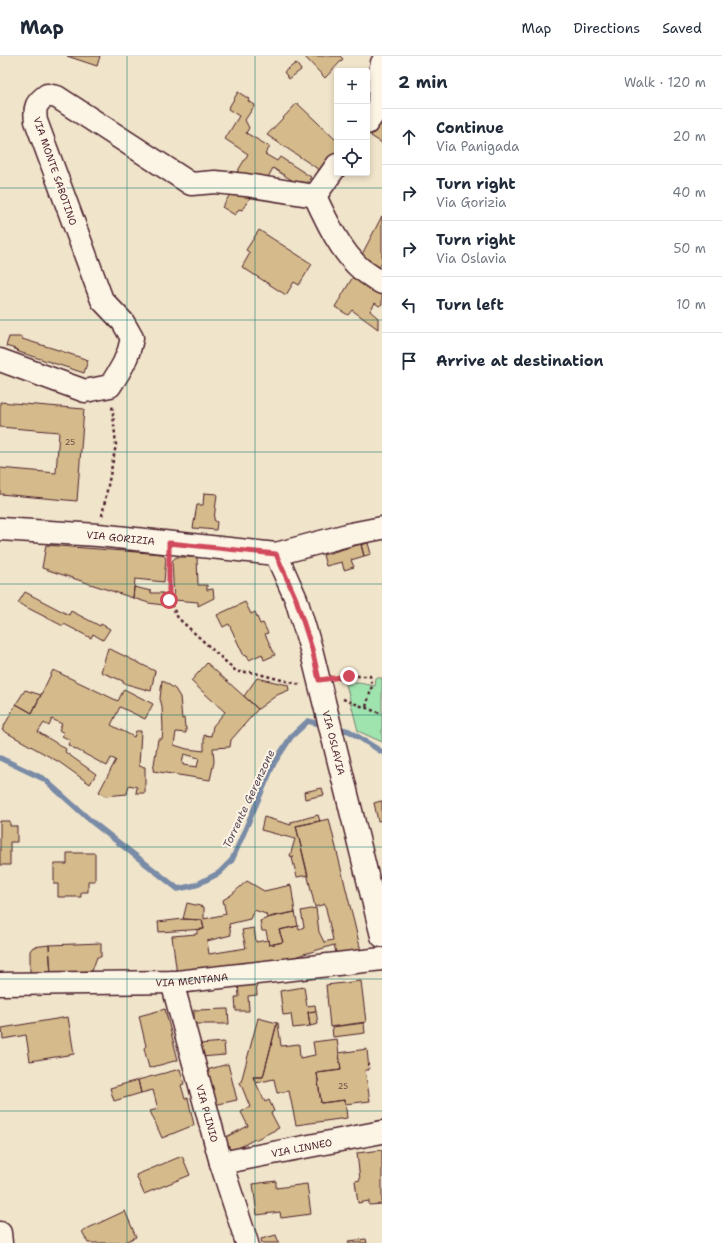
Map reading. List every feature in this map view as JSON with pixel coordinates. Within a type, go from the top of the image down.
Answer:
[{"type":"street","points":[[378,64],[378,110]]},
{"type":"street","name":"VIA MONTE SABOTINO","points":[[0,360],[85,391],[110,386],[129,354],[132,338],[123,322],[102,300],[36,121],[34,111],[39,101],[47,95],[57,97],[191,184],[215,182],[246,185],[315,196]]},
{"type":"street","points":[[334,170],[315,196],[327,222],[346,251],[361,269],[382,283]]},
{"type":"street","name":"VIA GORIZIA","points":[[0,528],[98,535],[276,554],[351,534],[382,528]]},
{"type":"street","name":"VIA OSLAVIA","points":[[276,554],[296,599],[312,649],[313,683],[324,700],[382,936]]},
{"type":"street","name":"VIA MENTANA","points":[[0,984],[172,982],[382,959]]},
{"type":"street","name":"VIA PLINIO","points":[[172,982],[221,1163],[247,1243]]},
{"type":"street","name":"VIA LINNEO","points":[[221,1163],[382,1132]]},
{"type":"street","points":[[0,1233],[1,1243]]},
{"type":"path","points":[[98,535],[116,445],[114,415]]},
{"type":"path","points":[[169,543],[169,600],[178,618],[237,672],[251,672],[313,683],[349,676],[370,676],[372,686],[366,707],[382,714]]},
{"type":"green space","points":[[376,678],[382,678],[382,742],[358,731],[346,684],[359,683],[375,686]]},
{"type":"building","points":[[67,56],[100,56],[97,66]]},
{"type":"building","points":[[340,56],[343,59],[325,78],[305,57]]},
{"type":"building","points":[[296,63],[301,70],[289,79],[284,72]]},
{"type":"building","points":[[238,92],[255,105],[245,120],[249,128],[246,133],[270,147],[265,154],[277,161],[280,157],[311,177],[304,188],[273,168],[266,181],[236,174],[248,154],[225,139],[239,116],[228,109]]},
{"type":"building","points":[[297,103],[334,138],[334,157],[324,173],[267,135]]},
{"type":"building","points":[[382,118],[382,143],[371,136]]},
{"type":"building","points":[[233,190],[253,193],[242,210],[239,209],[235,215],[222,207]]},
{"type":"building","points":[[382,216],[382,263],[374,273],[358,262]]},
{"type":"building","points":[[259,230],[312,264],[299,285],[294,282],[286,295],[242,267],[250,253],[246,250]]},
{"type":"building","points":[[357,270],[382,290],[382,304],[379,306],[375,303],[370,311],[378,318],[378,329],[352,310],[348,315],[335,307]]},
{"type":"building","points":[[9,337],[22,337],[22,339],[88,360],[84,373],[19,352],[17,351],[18,350],[6,346]]},
{"type":"building","points":[[0,402],[84,409],[77,501],[0,494],[0,468],[56,473],[59,432],[0,427]]},
{"type":"building","points":[[204,493],[217,494],[214,520],[217,522],[216,530],[193,528],[197,505],[203,505]]},
{"type":"building","points":[[368,543],[371,554],[364,556],[361,545]]},
{"type":"building","points":[[361,544],[364,556],[351,560],[354,567],[344,570],[342,562],[326,566],[323,555]]},
{"type":"building","points":[[46,545],[162,554],[166,558],[164,582],[135,579],[133,598],[42,568]]},
{"type":"building","points":[[176,557],[197,557],[198,585],[207,585],[207,590],[213,589],[214,598],[198,606],[198,602],[174,600],[172,561]]},
{"type":"building","points":[[134,587],[151,591],[151,593],[163,593],[163,605],[149,603],[133,598]]},
{"type":"building","points":[[25,592],[69,615],[71,611],[100,626],[101,624],[110,629],[103,640],[93,634],[91,638],[64,624],[63,626],[18,603]]},
{"type":"building","points":[[245,602],[251,614],[255,612],[260,624],[263,623],[268,633],[265,634],[275,655],[264,660],[262,654],[249,660],[247,655],[244,656],[229,624],[223,627],[217,615]]},
{"type":"building","points":[[108,648],[155,671],[151,691],[123,683],[123,681],[101,672]]},
{"type":"building","points":[[207,663],[258,709],[231,740],[230,747],[213,748],[214,762],[210,780],[153,771],[158,739],[162,739],[163,729],[162,706],[160,699],[162,680],[175,689],[180,697],[182,719],[184,718],[186,727],[186,733],[176,732],[174,745],[187,749],[204,751],[204,735],[211,736],[213,726],[225,712],[191,681]],"holes":[[[184,754],[199,758],[197,767],[183,765],[182,763]]]},
{"type":"building","points":[[53,670],[118,701],[124,689],[153,704],[145,719],[120,707],[111,725],[134,737],[136,731],[141,731],[139,766],[145,767],[145,793],[136,793],[137,787],[129,785],[127,794],[105,796],[99,792],[116,760],[111,758],[107,766],[68,745],[70,740],[62,736],[64,733],[59,730],[62,724],[52,719],[49,726],[44,723],[38,732],[66,749],[65,752],[96,774],[90,784],[59,762],[2,730],[16,704],[32,713]]},
{"type":"building","points":[[257,678],[288,685],[289,690],[277,695],[258,709],[244,696]]},
{"type":"building","points":[[25,690],[41,695],[32,713],[16,704]]},
{"type":"building","points":[[322,788],[324,795],[305,799],[304,792]]},
{"type":"building","points":[[382,801],[382,820],[378,821],[374,803]]},
{"type":"building","points":[[318,815],[320,821],[296,826],[308,875],[297,877],[292,858],[294,857],[290,856],[295,839],[261,830],[264,817],[291,825],[291,822]]},
{"type":"building","points":[[329,819],[361,951],[337,956],[334,945],[294,957],[260,964],[177,975],[172,936],[197,934],[197,930],[204,929],[202,920],[183,919],[187,903],[204,907],[204,919],[226,914],[223,900],[247,881],[264,891],[291,885],[295,912],[267,918],[266,914],[254,910],[250,919],[229,924],[231,935],[207,941],[209,954],[246,948],[242,930],[254,928],[256,942],[268,940],[269,945],[283,942],[279,930],[298,926],[299,929],[304,927],[301,911],[316,908],[319,932],[324,942],[333,940],[325,904],[315,907],[296,826]]},
{"type":"building","points":[[0,821],[10,821],[10,826],[17,826],[17,842],[10,842],[10,865],[0,865]]},
{"type":"building","points":[[67,853],[95,853],[95,881],[88,881],[88,892],[81,892],[81,897],[58,897],[58,884],[54,884],[54,864],[67,864]]},
{"type":"building","points":[[295,912],[298,926],[279,930],[283,942],[269,945],[266,931],[262,931],[260,921],[273,916]]},
{"type":"building","points":[[183,919],[202,920],[204,929],[159,932],[158,922]]},
{"type":"building","points":[[101,943],[101,957],[97,957],[92,971],[51,973],[49,945]]},
{"type":"building","points":[[49,945],[51,976],[30,976],[30,951],[33,947]]},
{"type":"building","points":[[256,980],[257,995],[248,996],[249,1011],[236,1011],[235,997],[239,997],[238,981]]},
{"type":"building","points":[[361,981],[366,1022],[330,1027],[326,985]]},
{"type":"building","points":[[304,987],[307,1006],[315,1005],[316,1011],[308,1012],[310,1026],[293,1028],[291,1014],[283,1015],[280,991]]},
{"type":"building","points":[[165,1009],[178,1060],[149,1068],[144,1048],[146,1046],[139,1016]]},
{"type":"building","points":[[228,1009],[229,1024],[194,1024],[194,1010]]},
{"type":"building","points":[[316,1011],[318,1024],[310,1026],[308,1012]]},
{"type":"building","points":[[68,1017],[74,1054],[30,1061],[26,1035],[3,1039],[2,1028]]},
{"type":"building","points":[[258,1018],[277,1023],[263,1077],[253,1077],[265,1102],[269,1100],[274,1111],[271,1113],[279,1128],[229,1153],[224,1138],[248,1126],[241,1112],[250,1107],[240,1082]]},
{"type":"building","points":[[277,1023],[281,1046],[299,1044],[300,1058],[315,1055],[313,1042],[337,1039],[341,1070],[317,1073],[321,1103],[345,1100],[347,1118],[296,1125],[289,1091],[277,1093],[274,1079],[256,1083],[253,1077],[263,1077]]},
{"type":"building","points":[[364,1023],[365,1033],[333,1037],[332,1027]]},
{"type":"building","points":[[224,1042],[225,1055],[201,1057],[200,1044]]},
{"type":"building","points":[[367,1049],[369,1070],[365,1070],[370,1101],[345,1104],[345,1100],[321,1103],[317,1073],[341,1070],[339,1053]]},
{"type":"building","points":[[228,1064],[237,1100],[214,1105],[203,1071]]},
{"type":"building","points":[[180,1069],[184,1084],[181,1085],[185,1099],[188,1098],[194,1125],[162,1138],[150,1111],[158,1109],[153,1090],[141,1093],[138,1080]]},
{"type":"building","points":[[138,1080],[141,1093],[114,1101],[110,1088]]},
{"type":"building","points":[[382,1150],[382,1204],[369,1205],[369,1201],[358,1203],[355,1181],[360,1180],[357,1153]]},
{"type":"building","points":[[182,1156],[190,1175],[144,1194],[136,1175]]},
{"type":"building","points":[[276,1181],[276,1188],[307,1184],[311,1214],[281,1218],[280,1212],[257,1215],[253,1184]]},
{"type":"building","points":[[125,1211],[136,1237],[122,1243],[88,1243],[82,1231]]},
{"type":"building","points":[[276,1235],[279,1243],[262,1243],[261,1239]]},
{"type":"building","points":[[366,1239],[367,1243],[349,1243],[348,1241]]},
{"type":"waterway","name":"Torrente Gerenzone","points":[[0,758],[44,779],[91,821],[178,889],[196,885],[219,873],[232,860],[274,763],[291,737],[308,721],[324,725]]},
{"type":"waterway","name":"Torrente Gerenzone","points":[[337,728],[349,731],[382,752]]},
{"type":"route","points":[[169,600],[169,543],[276,554],[296,599],[312,649],[319,680],[349,676]]}]
